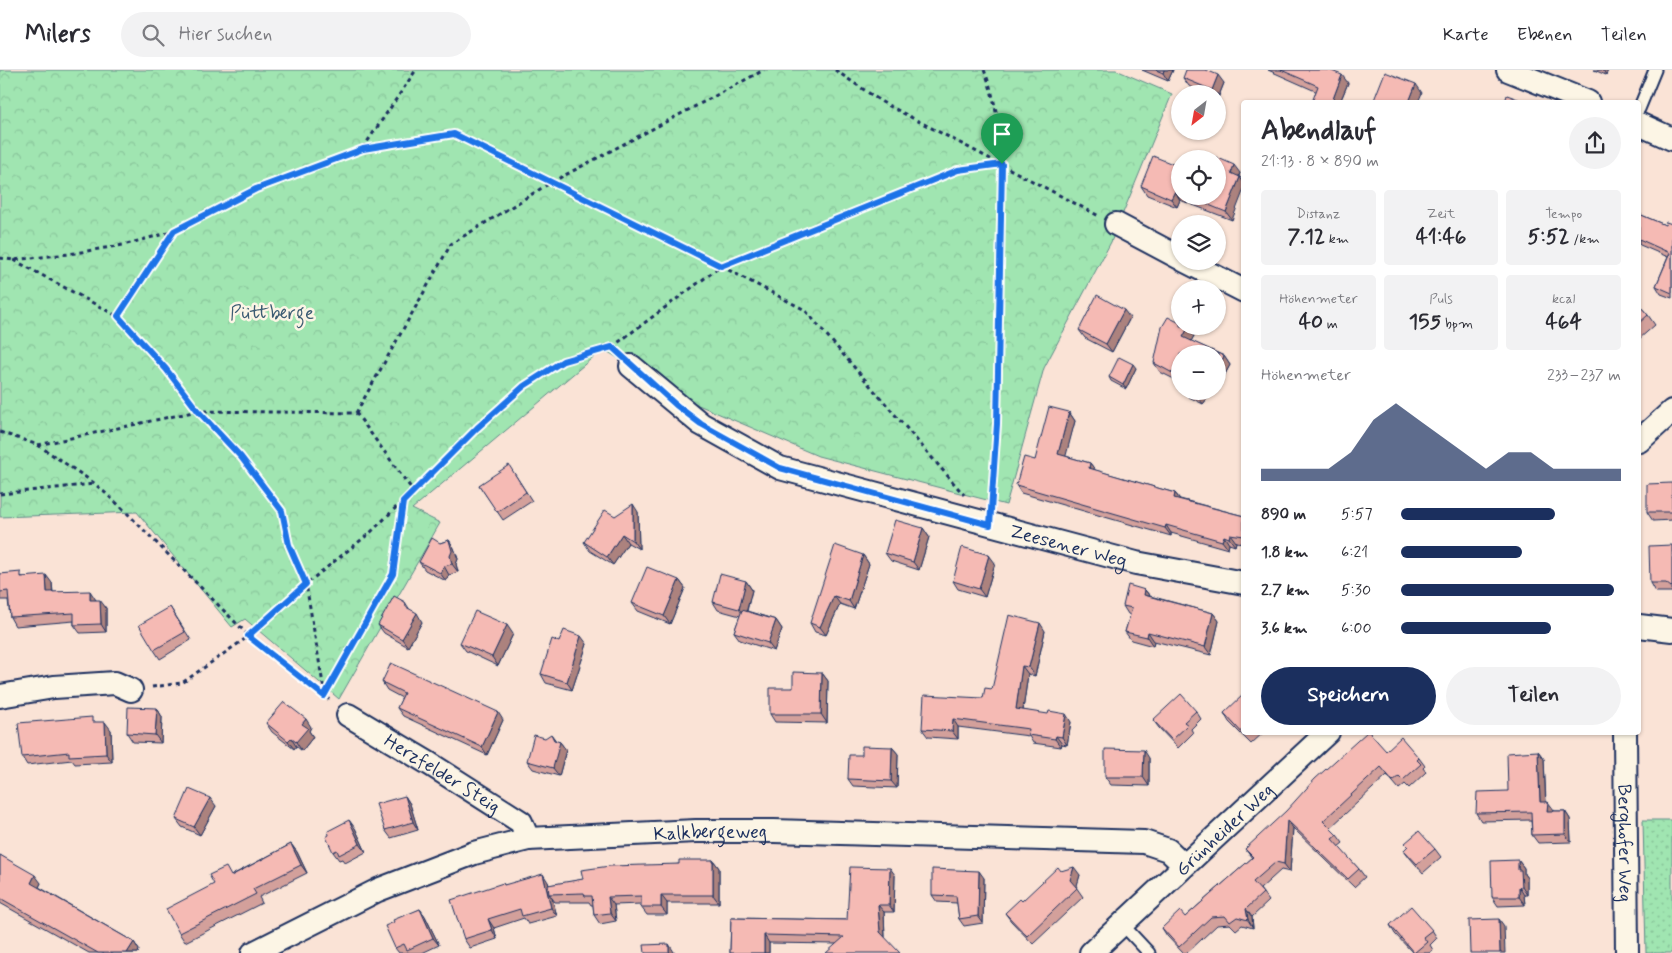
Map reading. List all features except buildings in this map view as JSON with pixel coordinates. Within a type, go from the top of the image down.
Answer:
[{"type":"street","points":[[1508,70],[1583,100]]},
{"type":"street","points":[[1641,125],[1672,139]]},
{"type":"street","points":[[1116,224],[1171,253]]},
{"type":"street","points":[[1203,270],[1241,289]]},
{"type":"street","name":"Zeesener Weg","points":[[631,366],[701,424],[780,468],[1136,563],[1241,582]]},
{"type":"street","points":[[1641,439],[1672,410]]},
{"type":"street","points":[[1641,626],[1672,630]]},
{"type":"street","points":[[0,696],[54,687],[115,683],[131,690]]},
{"type":"street","name":"Herzfelder Steig","points":[[348,715],[521,822],[528,839]]},
{"type":"street","name":"Grünheider Weg","points":[[1091,953],[1325,735]]},
{"type":"street","name":"Berghofer Weg","points":[[1625,735],[1627,953]]},
{"type":"street","name":"Kalkbergeweg","points":[[253,953],[378,890],[474,853],[528,839],[696,832],[774,831],[1144,842],[1168,850],[1184,865]]},
{"type":"lane","points":[[1641,103],[1654,70]]},
{"type":"lane","points":[[1122,924],[1149,953]]},
{"type":"path","points":[[363,149],[416,70]]},
{"type":"path","points":[[356,413],[451,244],[550,183],[764,70]]},
{"type":"path","points":[[835,70],[882,102],[1116,224]]},
{"type":"path","points":[[984,70],[991,88],[1002,164],[997,424],[990,525]]},
{"type":"path","points":[[0,258],[13,260],[70,254],[123,245],[174,231],[256,189],[363,149],[454,134],[721,266],[805,310],[990,525]]},
{"type":"path","points":[[131,690],[182,683],[248,636],[306,584],[371,532],[414,492],[477,428],[524,386],[563,361],[612,347],[721,266],[958,170],[1002,164]]},
{"type":"path","points":[[118,316],[174,231]]},
{"type":"path","points":[[13,260],[118,316],[166,369],[198,411],[241,457],[282,511],[289,545],[306,584],[324,696]]},
{"type":"path","points":[[612,347],[631,366]]},
{"type":"path","points":[[38,445],[198,411],[356,413]]},
{"type":"path","points":[[356,413],[414,492]]},
{"type":"path","points":[[0,432],[38,445],[95,484],[121,507],[248,636],[348,715]]},
{"type":"path","points":[[0,494],[95,484]]},
{"type":"path","points":[[324,696],[393,574],[403,502]]},
{"type":"green space","name":"Püttberge","points":[[0,70],[1116,70],[1171,94],[1111,242],[1044,368],[1006,505],[818,456],[696,404],[603,349],[412,509],[440,523],[339,699],[245,619],[232,627],[137,512],[0,517]]},
{"type":"green space","points":[[1643,820],[1672,820],[1672,953],[1646,953]]},
{"type":"route","points":[[454,134],[721,266],[958,170],[1002,164],[997,424],[990,525],[780,468],[763,460],[701,424],[676,405],[612,347],[563,361],[524,386],[477,428],[403,502],[393,574],[324,696],[248,636],[306,584],[289,545],[282,511],[241,457],[198,411],[166,369],[118,316],[174,231],[256,189],[363,149],[454,134]]}]
